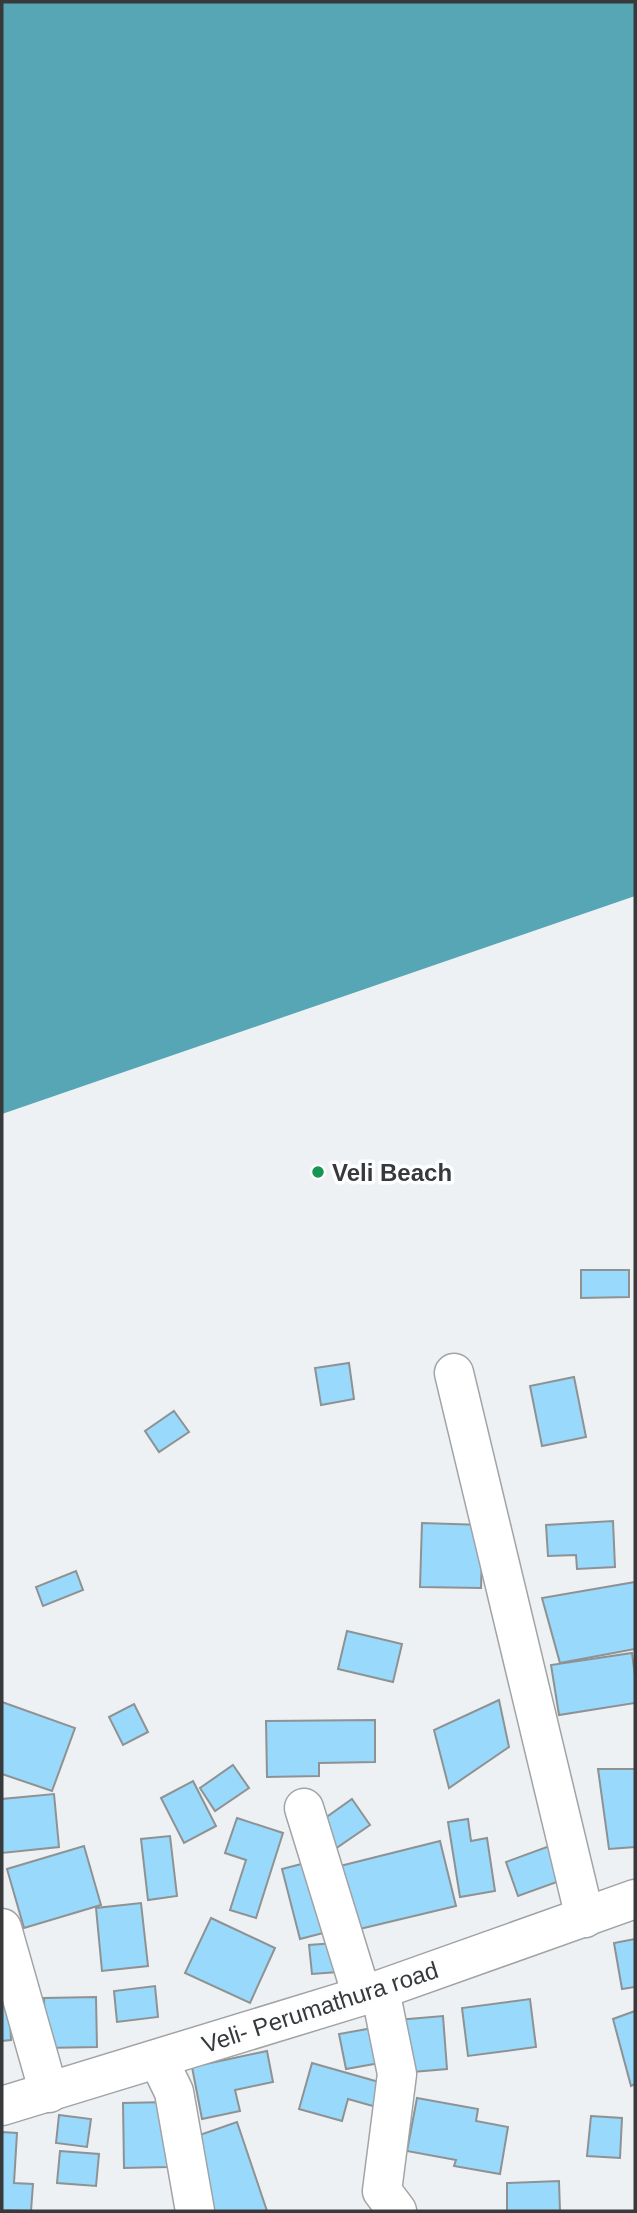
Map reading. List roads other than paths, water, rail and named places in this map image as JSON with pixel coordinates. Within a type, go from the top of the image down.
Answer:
[{"type":"street","points":[[454,1374],[585,1918]]},
{"type":"street","points":[[304,1808],[371,1993],[397,2074],[382,2191],[397,2211]]},
{"type":"street","name":"Veli- Perumathura road","points":[[2,2106],[371,1993],[635,1899]]},
{"type":"street","points":[[2,1928],[49,2093]]},
{"type":"street","points":[[158,2059],[174,2092],[195,2211]]},
{"type":"water","points":[[2,2],[635,2],[635,896],[2,1114]]},
{"type":"place","name":"Veli Beach","points":[[318,1172]]}]
